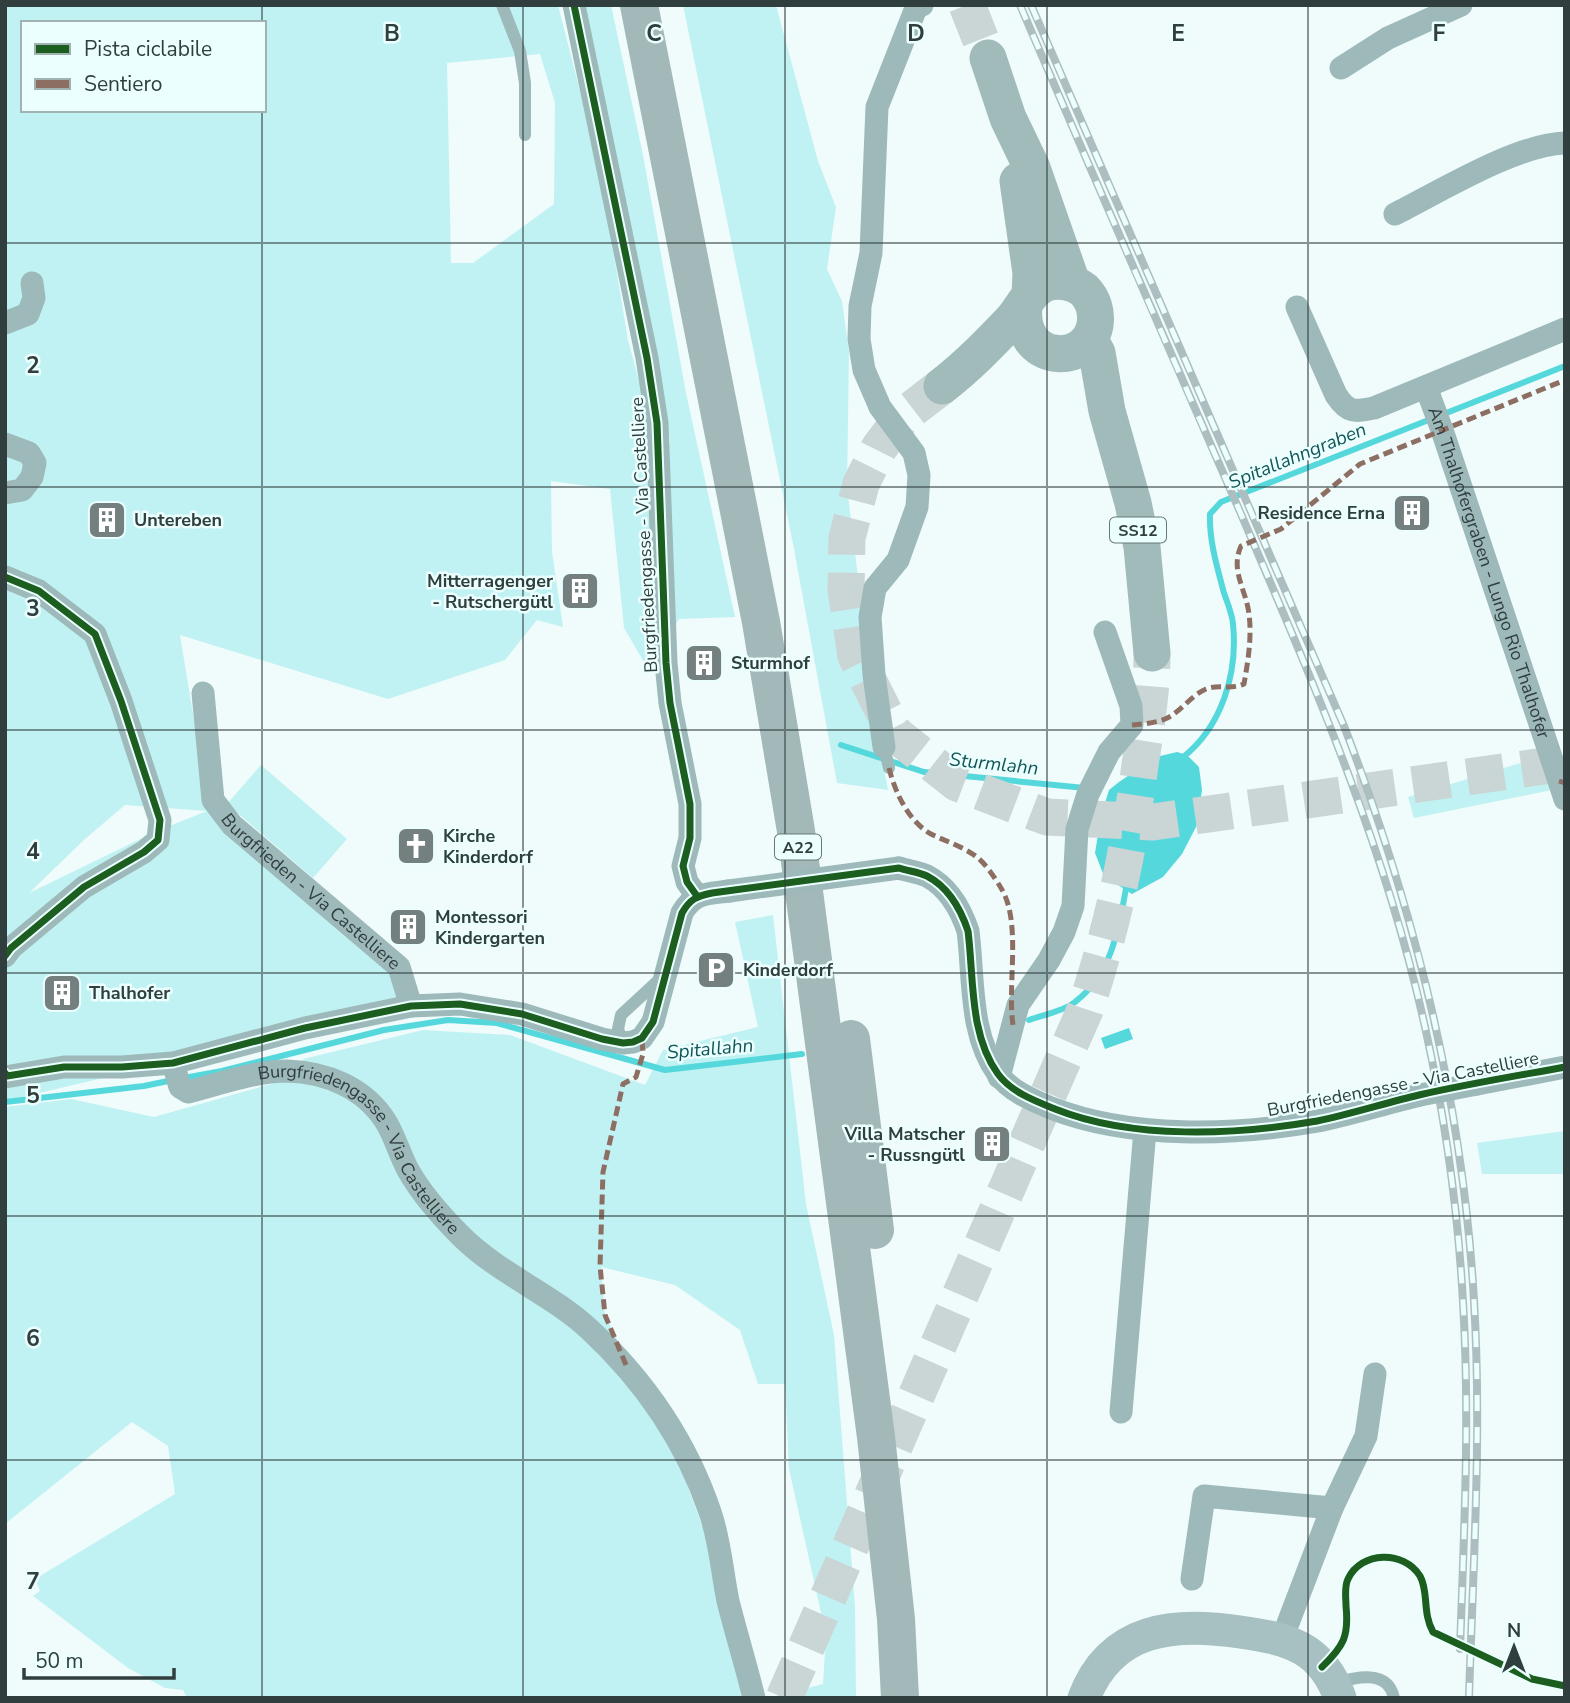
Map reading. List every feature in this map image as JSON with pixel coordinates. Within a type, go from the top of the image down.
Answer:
[{"type":"highway","name":"A22","points":[[639,5],[756,596],[796,831],[876,1437],[896,1619],[900,1698]]},
{"type":"highway","name":"A22","points":[[666,5],[796,666],[826,860],[863,1127],[910,1507],[921,1617],[925,1698]]},
{"type":"main road","name":"SS12","points":[[988,58],[1009,118],[1032,168],[1072,283],[1083,290],[1096,313],[1095,327],[1063,346]]},
{"type":"main road","name":"SS12","points":[[1009,118],[1031,273],[1022,321],[1027,336],[1097,353],[1107,411],[1133,503],[1142,547],[1152,653]]},
{"type":"main road","points":[[942,386],[971,363],[1042,285],[1057,281],[1072,283]]},
{"type":"main road","points":[[971,363],[1063,346]]},
{"type":"street","name":"Burgfriedengasse - Via Castelliere","points":[[574,5],[647,358],[657,423],[666,663],[670,703],[690,804],[690,838],[683,866],[687,882],[697,896]]},
{"type":"street","points":[[886,755],[874,675],[870,618],[875,588],[898,560],[917,507],[919,475],[914,453],[880,407],[864,370],[859,339],[860,306],[871,253],[877,107],[916,8],[922,5]]},
{"type":"street","points":[[1341,68],[1388,38],[1461,5]]},
{"type":"street","points":[[1395,214],[1481,170],[1547,143],[1565,143]]},
{"type":"street","points":[[5,324],[28,314],[34,298],[33,283]]},
{"type":"street","name":"Am Thalhofergraben - Lungo Rio Thalhofer","points":[[1297,307],[1343,406],[1355,412],[1374,408],[1565,329]]},
{"type":"street","name":"Am Thalhofergraben - Lungo Rio Thalhofer","points":[[1426,387],[1563,787]]},
{"type":"street","points":[[5,444],[29,453],[35,463],[32,477],[22,490],[5,493]]},
{"type":"street","points":[[5,577],[39,591],[95,634],[121,701],[160,820],[158,840],[144,852],[84,887],[5,956]]},
{"type":"street","points":[[999,1077],[1018,1005],[1048,960],[1073,906],[1077,829],[1090,789],[1109,752],[1132,726],[1131,706],[1105,632]]},
{"type":"street","name":"Burgfrieden - Via Castelliere","points":[[203,693],[213,800],[232,825],[400,967],[411,1006]]},
{"type":"street","name":"Burgfriedengasse - Via Castelliere","points":[[754,1698],[728,1600],[711,1515],[693,1467],[659,1407],[625,1365],[588,1328],[560,1306],[512,1276],[464,1238],[430,1203],[408,1170],[386,1122],[369,1100],[350,1087],[318,1075],[285,1071],[188,1092],[176,1074],[305,1028],[411,1006],[460,1004],[522,1014],[602,1039],[624,1043],[642,1038],[653,1022],[682,913],[688,902],[697,896],[899,869],[927,876],[945,890],[964,916],[978,1025],[985,1053],[999,1077],[1028,1099],[1073,1116],[1144,1129],[1260,1129],[1318,1121],[1420,1095],[1565,1067]]},
{"type":"street","points":[[6,1076],[64,1067],[122,1067],[176,1074]]},
{"type":"street","points":[[1121,1412],[1144,1129]]},
{"type":"street","points":[[1282,1639],[1332,1508],[1366,1436],[1375,1374]]},
{"type":"street","points":[[1192,1579],[1203,1496],[1332,1508]]},
{"type":"street","points":[[1084,1698],[1102,1667],[1121,1648],[1157,1630],[1180,1626],[1282,1639],[1313,1656],[1337,1690]]},
{"type":"lane","points":[[502,5],[520,51],[525,83],[525,135]]},
{"type":"lane","points":[[1337,1690],[1369,1676],[1383,1680],[1393,1691],[1394,1698]]},
{"type":"shaded area","points":[[5,5],[558,5],[609,226],[628,340],[651,426],[670,443],[667,415],[578,5],[611,5],[643,155],[686,393],[735,617],[679,619],[648,669],[624,628],[610,489],[551,481],[552,552],[563,627],[537,620],[505,660],[388,699],[180,635],[209,811],[394,970],[411,1006],[5,1101]],"holes":[[[540,54],[555,103],[554,204],[473,263],[451,263],[447,63]],[[125,805],[207,811],[157,831],[29,893]]]},
{"type":"shaded area","points":[[683,5],[776,5],[818,161],[836,207],[827,269],[842,301],[849,352],[847,487],[877,733],[888,790],[837,783],[793,544]]},
{"type":"shaded area","points":[[1547,755],[1557,789],[1414,818],[1408,797]]},
{"type":"shaded area","points":[[261,765],[347,839],[313,878],[227,804]]},
{"type":"shaded area","points":[[773,915],[806,1204],[834,1335],[855,1606],[856,1698],[768,1698],[823,1684],[826,1635],[789,1469],[785,1384],[758,1384],[740,1330],[675,1285],[601,1267],[605,1315],[684,1476],[765,1698],[187,1698],[183,1690],[165,1688],[128,1668],[33,1596],[40,1591],[35,1579],[175,1494],[168,1446],[132,1422],[5,1524],[5,1107],[71,1099],[154,1117],[306,1074],[303,1059],[423,1030],[510,1035],[645,1085],[663,1050],[758,1027],[735,922]]},
{"type":"shaded area","points":[[1565,1131],[1565,1174],[1482,1174],[1477,1143]]},
{"type":"water","points":[[1177,752],[1187,755],[1199,767],[1202,790],[1197,825],[1182,854],[1163,877],[1132,894],[1104,876],[1095,853],[1101,816],[1109,790],[1156,757]]},
{"type":"water","points":[[1129,1028],[1133,1039],[1105,1049],[1101,1038]]},
{"type":"waterway","name":"Spitallahngraben","points":[[1182,758],[1208,731],[1217,715],[1230,680],[1233,661],[1231,612],[1216,563],[1210,524],[1210,514],[1221,502],[1565,366]]},
{"type":"waterway","name":"Sturmlahn","points":[[841,745],[924,772],[1085,788]]},
{"type":"waterway","name":"Spitallahn","points":[[1029,1020],[1075,1002],[1098,977],[1117,932],[1127,883]]},
{"type":"waterway","name":"Spitallahn","points":[[184,1078],[384,1030],[448,1020],[497,1023],[665,1070],[802,1054]]},
{"type":"waterway","name":"Spitallahn","points":[[5,1102],[144,1086],[173,1080]]},
{"type":"tunnel","points":[[967,5],[988,58]]},
{"type":"tunnel","points":[[942,386],[903,416],[879,448],[861,484],[847,538],[846,589],[856,656],[895,734],[957,783],[1047,817],[1153,822],[1565,763]]},
{"type":"tunnel","points":[[784,1698],[1085,1010],[1125,858],[1146,723],[1152,653]]},
{"type":"railway","points":[[1020,5],[1321,703],[1369,830],[1409,960],[1444,1129],[1461,1267],[1466,1432],[1460,1649]]},
{"type":"railway","points":[[1031,5],[1344,726],[1393,866],[1432,1009],[1459,1154],[1474,1301],[1477,1450],[1469,1698]]},
{"type":"marked path","points":[[1132,725],[1165,719],[1206,689],[1244,684],[1250,631],[1249,614],[1237,564],[1241,546],[1281,529],[1360,464],[1565,380]]},
{"type":"marked path","points":[[889,768],[899,796],[916,822],[931,834],[978,858],[1001,888],[1011,918],[1013,1025]]},
{"type":"marked path","points":[[1559,781],[1565,783]]},
{"type":"marked path","points":[[626,1365],[605,1315],[600,1266],[603,1172],[623,1084],[636,1077],[643,1054],[642,1038]]},
{"type":"cycle path","points":[[574,5],[647,358],[657,423],[666,663],[670,703],[690,804],[690,838],[683,866],[687,882],[697,896]]},
{"type":"cycle path","points":[[5,577],[39,591],[95,634],[121,701],[160,820],[158,840],[144,852],[84,887],[5,956]]},
{"type":"cycle path","points":[[5,1073],[7,1076],[64,1067],[122,1067],[173,1063],[305,1028],[411,1006],[460,1004],[522,1014],[602,1039],[633,1042],[642,1038],[653,1022],[682,913],[694,899],[712,893],[899,868],[935,881],[953,900],[962,915],[968,931],[977,1024],[989,1058],[998,1074],[1024,1095],[1085,1119],[1117,1126],[1185,1132],[1286,1126],[1343,1115],[1437,1091],[1565,1067]]},
{"type":"cycle path","points":[[1322,1667],[1340,1646],[1346,1633],[1348,1579],[1362,1563],[1383,1557],[1404,1562],[1420,1576],[1433,1632],[1532,1679],[1565,1686]]},
{"type":"place","name":"Residence Erna","points":[[1412,513]]},
{"type":"place","name":"Untereben","points":[[107,520]]},
{"type":"place","name":"Mitterragenger - Rutschergütl","points":[[580,591]]},
{"type":"place","name":"Sturmhof","points":[[704,663]]},
{"type":"place","name":"Kirche Kinderdorf","points":[[416,846]]},
{"type":"place","name":"Montessori Kindergarten","points":[[408,927]]},
{"type":"place","name":"Kinderdorf","points":[[716,970]]},
{"type":"place","name":"Thalhofer","points":[[62,993]]},
{"type":"place","name":"Villa Matscher - Russngütl","points":[[992,1144]]}]
